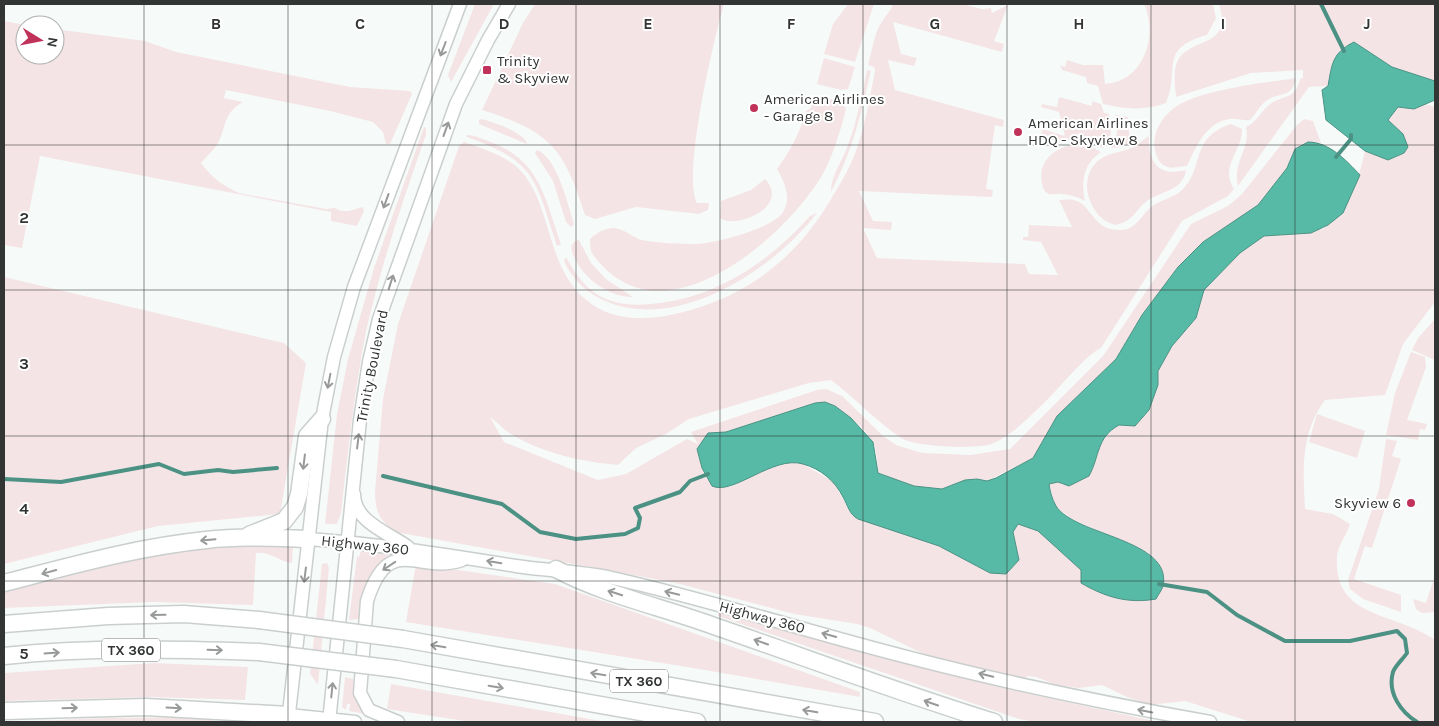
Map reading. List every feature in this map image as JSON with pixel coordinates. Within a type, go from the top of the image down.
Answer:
[{"type":"highway","points":[[243,537],[284,521],[295,507],[300,494],[307,436],[322,419]]},
{"type":"highway","points":[[4,583],[164,545],[243,537],[309,539]]},
{"type":"highway","points":[[556,569],[577,580],[711,625],[932,704],[994,722]]},
{"type":"highway","name":"TX 360","points":[[4,624],[79,618],[184,614],[259,620],[404,640],[875,722]]},
{"type":"highway","name":"TX 360","points":[[4,656],[97,650],[182,649],[259,652],[396,669],[696,722]]},
{"type":"highway","points":[[4,711],[146,707],[203,710],[289,719]]},
{"type":"highway","points":[[203,710],[252,722]]},
{"type":"main road","points":[[355,722],[289,719],[322,419],[334,357],[354,287],[460,4]]},
{"type":"main road","name":"Trinity Boulevard","points":[[329,720],[354,477],[369,362],[379,319],[461,91],[509,4]]},
{"type":"main road","points":[[354,477],[354,500],[359,512],[381,532],[394,537],[410,549]]},
{"type":"main road","name":"Highway 360","points":[[309,539],[410,549],[612,578],[723,606],[907,657],[1141,710],[1210,722]]},
{"type":"main road","points":[[398,722],[369,710],[360,693],[367,601],[371,589],[383,570],[401,558],[445,563],[470,558]]},
{"type":"shaded area","points":[[475,4],[494,4],[451,82],[448,75]]},
{"type":"shaded area","points":[[535,4],[724,4],[701,106],[693,165],[693,188],[697,203],[709,203],[708,210],[699,214],[636,207],[595,219],[585,215],[570,173],[551,145],[524,126],[482,110],[523,23]]},
{"type":"shaded area","points":[[848,4],[874,4],[855,62],[824,54],[833,24]]},
{"type":"shaded area","points":[[893,4],[962,4],[982,9],[991,8],[992,13],[1008,5],[994,41],[1004,44],[1002,52],[893,22],[901,54],[917,58],[914,66],[888,60],[895,90],[1004,120],[1003,127],[995,125],[986,189],[993,190],[992,197],[859,191],[873,221],[892,222],[891,230],[863,228],[877,258],[1025,264],[1029,274],[1058,275],[1041,242],[1023,240],[1023,237],[1028,237],[1029,225],[1072,227],[1059,200],[1074,200],[1085,207],[1104,226],[1121,230],[1130,228],[1154,205],[1183,189],[1194,172],[1203,145],[1218,130],[1231,124],[1242,129],[1229,173],[1234,189],[1228,196],[1182,221],[1101,348],[1081,364],[1022,424],[994,443],[947,447],[908,441],[901,438],[874,417],[831,380],[809,383],[689,419],[666,434],[636,448],[618,465],[590,462],[549,451],[523,441],[505,430],[490,417],[504,442],[598,480],[626,474],[687,439],[698,444],[691,432],[817,390],[826,389],[842,396],[883,436],[896,445],[922,453],[970,455],[1010,449],[1103,356],[1191,224],[1228,206],[1242,194],[1297,125],[1304,119],[1313,121],[1321,143],[1316,142],[1292,154],[1287,168],[1258,205],[1203,242],[1178,267],[1142,315],[1116,359],[1043,443],[1033,458],[987,481],[977,479],[965,480],[942,489],[914,486],[878,473],[873,442],[863,428],[840,410],[823,403],[815,403],[726,432],[708,433],[697,449],[702,468],[712,486],[730,487],[769,468],[791,463],[801,463],[834,482],[849,511],[858,519],[939,546],[997,574],[1006,574],[1019,560],[1013,532],[1018,524],[1038,531],[1081,570],[1150,554],[1072,519],[1056,507],[1049,484],[1058,482],[1063,485],[1096,456],[1099,446],[1114,428],[1119,425],[1135,426],[1149,410],[1158,385],[1158,371],[1172,346],[1196,318],[1204,290],[1240,253],[1264,236],[1323,229],[1333,222],[1346,204],[1356,185],[1365,151],[1388,160],[1404,153],[1408,147],[1388,120],[1398,107],[1414,109],[1425,104],[1435,107],[1435,302],[1403,344],[1385,395],[1325,400],[1311,426],[1307,439],[1304,480],[1305,509],[1333,514],[1350,524],[1337,556],[1338,577],[1345,592],[1356,603],[1370,611],[1419,631],[1435,640],[1435,722],[1248,721],[1185,701],[1150,705],[1102,685],[1079,688],[1057,685],[1036,677],[1027,676],[1024,679],[926,655],[870,628],[857,624],[794,614],[680,584],[395,532],[385,523],[377,510],[375,491],[383,399],[398,324],[459,146],[464,142],[490,151],[514,164],[526,177],[541,207],[564,272],[573,286],[585,299],[595,306],[605,312],[616,315],[639,318],[675,314],[700,307],[746,287],[766,273],[784,258],[817,221],[843,179],[858,145],[866,118],[875,71],[874,67],[868,65],[877,30]]},
{"type":"shaded area","points":[[1144,4],[1213,4],[1216,18],[1207,35],[1191,41],[1176,54],[1173,62],[1170,91],[1166,103],[1158,106],[1134,108],[1103,104],[1098,86],[1087,83],[1086,77],[1062,70],[1060,65],[1065,67],[1067,60],[1083,65],[1103,65],[1105,84],[1119,81],[1130,74],[1139,65],[1145,54],[1148,42],[1148,16]]},
{"type":"shaded area","points":[[1219,4],[1435,4],[1435,81],[1392,67],[1354,42],[1341,50],[1334,60],[1328,86],[1309,87],[1238,186],[1237,169],[1246,142],[1246,127],[1269,105],[1295,91],[1300,79],[1303,78],[1303,70],[1251,73],[1176,97],[1175,75],[1177,62],[1191,48],[1215,36],[1220,29],[1222,19]]},
{"type":"shaded area","points":[[4,21],[15,23],[15,65],[65,65],[65,30],[145,41],[176,52],[350,87],[410,91],[412,94],[390,144],[386,144],[383,132],[373,122],[330,111],[226,90],[224,98],[243,102],[231,111],[217,145],[201,163],[209,173],[239,193],[326,209],[335,208],[341,211],[363,207],[364,211],[357,226],[331,221],[331,212],[40,156],[22,248],[4,245]]},
{"type":"shaded area","points":[[1354,42],[1392,67],[1435,81],[1435,100],[1414,109],[1398,107],[1388,120],[1403,134],[1408,147],[1404,153],[1388,160],[1365,151],[1326,120],[1322,90],[1328,86],[1332,65],[1337,55],[1341,50]]},
{"type":"shaded area","points":[[824,58],[855,67],[848,89],[841,90],[817,84]]},
{"type":"shaded area","points":[[867,70],[871,71],[855,135],[845,163],[831,192],[835,174],[846,151],[854,127]]},
{"type":"shaded area","points":[[1296,78],[1294,85],[1288,92],[1266,101],[1250,120],[1230,119],[1214,125],[1203,136],[1187,166],[1170,168],[1163,165],[1158,159],[1154,141],[1156,133],[1164,118],[1176,106],[1197,97],[1225,89]]},
{"type":"shaded area","points":[[815,95],[836,101],[846,109],[837,140],[825,170],[810,193],[789,218],[764,242],[736,263],[707,279],[676,289],[647,290],[620,280],[596,258],[591,251],[590,239],[607,229],[614,228],[625,231],[642,240],[695,244],[743,234],[768,224],[777,218],[786,207],[787,195],[777,169],[794,142],[806,111],[811,108]]},
{"type":"shaded area","points":[[1059,97],[1092,106],[1092,101],[1101,104],[1104,113],[1109,114],[1111,128],[1109,141],[1103,148],[1085,139],[1055,140],[1041,137],[1042,129],[1065,136],[1059,112],[1041,107],[1042,104],[1057,107]]},
{"type":"shaded area","points":[[1115,115],[1128,117],[1129,134],[1135,140],[1122,147],[1111,148],[1117,133]]},
{"type":"shaded area","points":[[482,119],[515,132],[527,144],[479,124],[479,120]]},
{"type":"shaded area","points":[[424,127],[426,128],[426,135],[378,282],[366,332],[355,400],[341,513],[337,524],[325,524],[337,414],[348,359],[374,268]]},
{"type":"shaded area","points":[[467,135],[493,143],[509,151],[522,161],[539,184],[561,244],[557,246],[544,205],[530,176],[508,155],[467,137]]},
{"type":"shaded area","points":[[1149,136],[1150,153],[1157,165],[1168,171],[1186,170],[1184,177],[1171,190],[1147,201],[1127,221],[1116,225],[1108,222],[1095,211],[1091,203],[1087,190],[1090,171],[1104,157],[1130,149]]},
{"type":"shaded area","points":[[1308,142],[1330,148],[1360,175],[1343,213],[1328,225],[1311,233],[1264,236],[1240,253],[1204,290],[1196,318],[1172,346],[1158,371],[1158,385],[1149,410],[1135,426],[1119,425],[1106,436],[1089,476],[1069,486],[1058,482],[1049,484],[1056,506],[1066,516],[1082,525],[1139,548],[1153,558],[1162,570],[1163,586],[1156,599],[1126,600],[1108,596],[1090,588],[1081,583],[1081,570],[1038,531],[1018,524],[1013,532],[1019,560],[1006,574],[990,573],[939,546],[858,519],[851,512],[840,491],[832,481],[816,469],[803,464],[779,465],[731,486],[721,488],[712,486],[702,468],[697,449],[708,433],[726,432],[815,403],[825,402],[835,406],[851,418],[873,442],[878,473],[914,486],[942,489],[965,480],[977,479],[987,481],[1033,458],[1057,416],[1116,359],[1142,315],[1178,267],[1203,242],[1258,205],[1287,168],[1295,149]]},
{"type":"shaded area","points":[[1077,144],[1092,147],[1101,152],[1090,162],[1085,174],[1083,187],[1085,201],[1068,195],[1048,194],[1044,190],[1041,175],[1046,161],[1056,151]]},
{"type":"shaded area","points":[[537,150],[544,154],[550,162],[561,182],[574,224],[571,227],[566,222],[553,181],[535,153]]},
{"type":"shaded area","points":[[765,179],[771,189],[771,198],[767,206],[759,213],[738,221],[728,221],[720,218],[721,201],[751,190]]},
{"type":"shaded area","points":[[817,213],[775,255],[749,275],[721,291],[692,302],[661,309],[632,308],[603,300],[580,284],[564,261],[566,257],[588,287],[598,295],[610,300],[623,304],[637,305],[674,301],[697,295],[739,276],[776,249],[810,216]]},
{"type":"shaded area","points":[[579,240],[591,263],[606,279],[633,297],[613,293],[593,282],[585,274],[573,256],[571,246],[575,241]]},
{"type":"shaded area","points":[[4,277],[284,343],[306,363],[280,514],[158,526],[4,564]]},
{"type":"shaded area","points":[[1435,319],[1435,360],[1412,350],[1418,338]]},
{"type":"shaded area","points":[[1411,352],[1425,357],[1426,367],[1407,420],[1427,424],[1425,430],[1420,429],[1418,440],[1386,435],[1395,393]]},
{"type":"shaded area","points":[[1317,414],[1365,431],[1357,458],[1309,442]]},
{"type":"shaded area","points":[[1386,439],[1397,441],[1392,456],[1401,459],[1372,548],[1365,546],[1354,579],[1401,595],[1401,612],[1363,599],[1350,589],[1348,580],[1379,489]]},
{"type":"shaded area","points":[[293,545],[292,563],[271,555],[256,553],[253,605],[154,602],[4,608],[4,587],[88,564],[202,546]]},
{"type":"shaded area","points":[[361,550],[388,553],[388,558],[380,563],[369,577],[363,593],[360,619],[349,620],[357,556],[359,557]]},
{"type":"shaded area","points":[[327,563],[329,568],[318,685],[310,674],[322,564]]},
{"type":"shaded area","points":[[416,564],[555,584],[860,692],[860,697],[406,622]]},
{"type":"shaded area","points":[[1435,575],[1435,612],[1422,613],[1416,609],[1413,599],[1426,603]]},
{"type":"shaded area","points":[[718,612],[1011,690],[1159,722],[1036,722],[1019,719],[718,616]]},
{"type":"shaded area","points":[[154,663],[248,667],[245,700],[150,697],[4,701],[4,673]]},
{"type":"shaded area","points":[[345,677],[353,679],[354,695],[365,714],[349,711],[350,704],[347,704],[346,710],[342,707]]},
{"type":"shaded area","points":[[391,684],[607,722],[471,722],[387,709]]},
{"type":"shaded area","points":[[213,717],[213,722],[12,722],[105,718]]},
{"type":"waterway","points":[[1321,4],[1344,51]]},
{"type":"waterway","points":[[1336,157],[1351,139],[1351,135]]},
{"type":"waterway","points":[[4,479],[61,482],[159,464],[184,474],[218,470],[233,472],[277,468]]},
{"type":"waterway","points":[[383,476],[502,504],[540,532],[576,539],[625,534],[638,528],[640,518],[635,508],[680,492],[690,481],[708,474]]},
{"type":"waterway","points":[[1159,584],[1207,592],[1237,615],[1285,641],[1350,641],[1397,631],[1405,639],[1407,653],[1395,667],[1392,687],[1401,707],[1417,722]]},
{"type":"place","name":"Trinity & Skyview","points":[[487,70]]},
{"type":"place","name":"American Airlines - Garage 8","points":[[754,108]]},
{"type":"place","name":"American Airlines HDQ - Skyview 8","points":[[1018,132]]},
{"type":"place","name":"Skyview 6","points":[[1411,503]]}]
